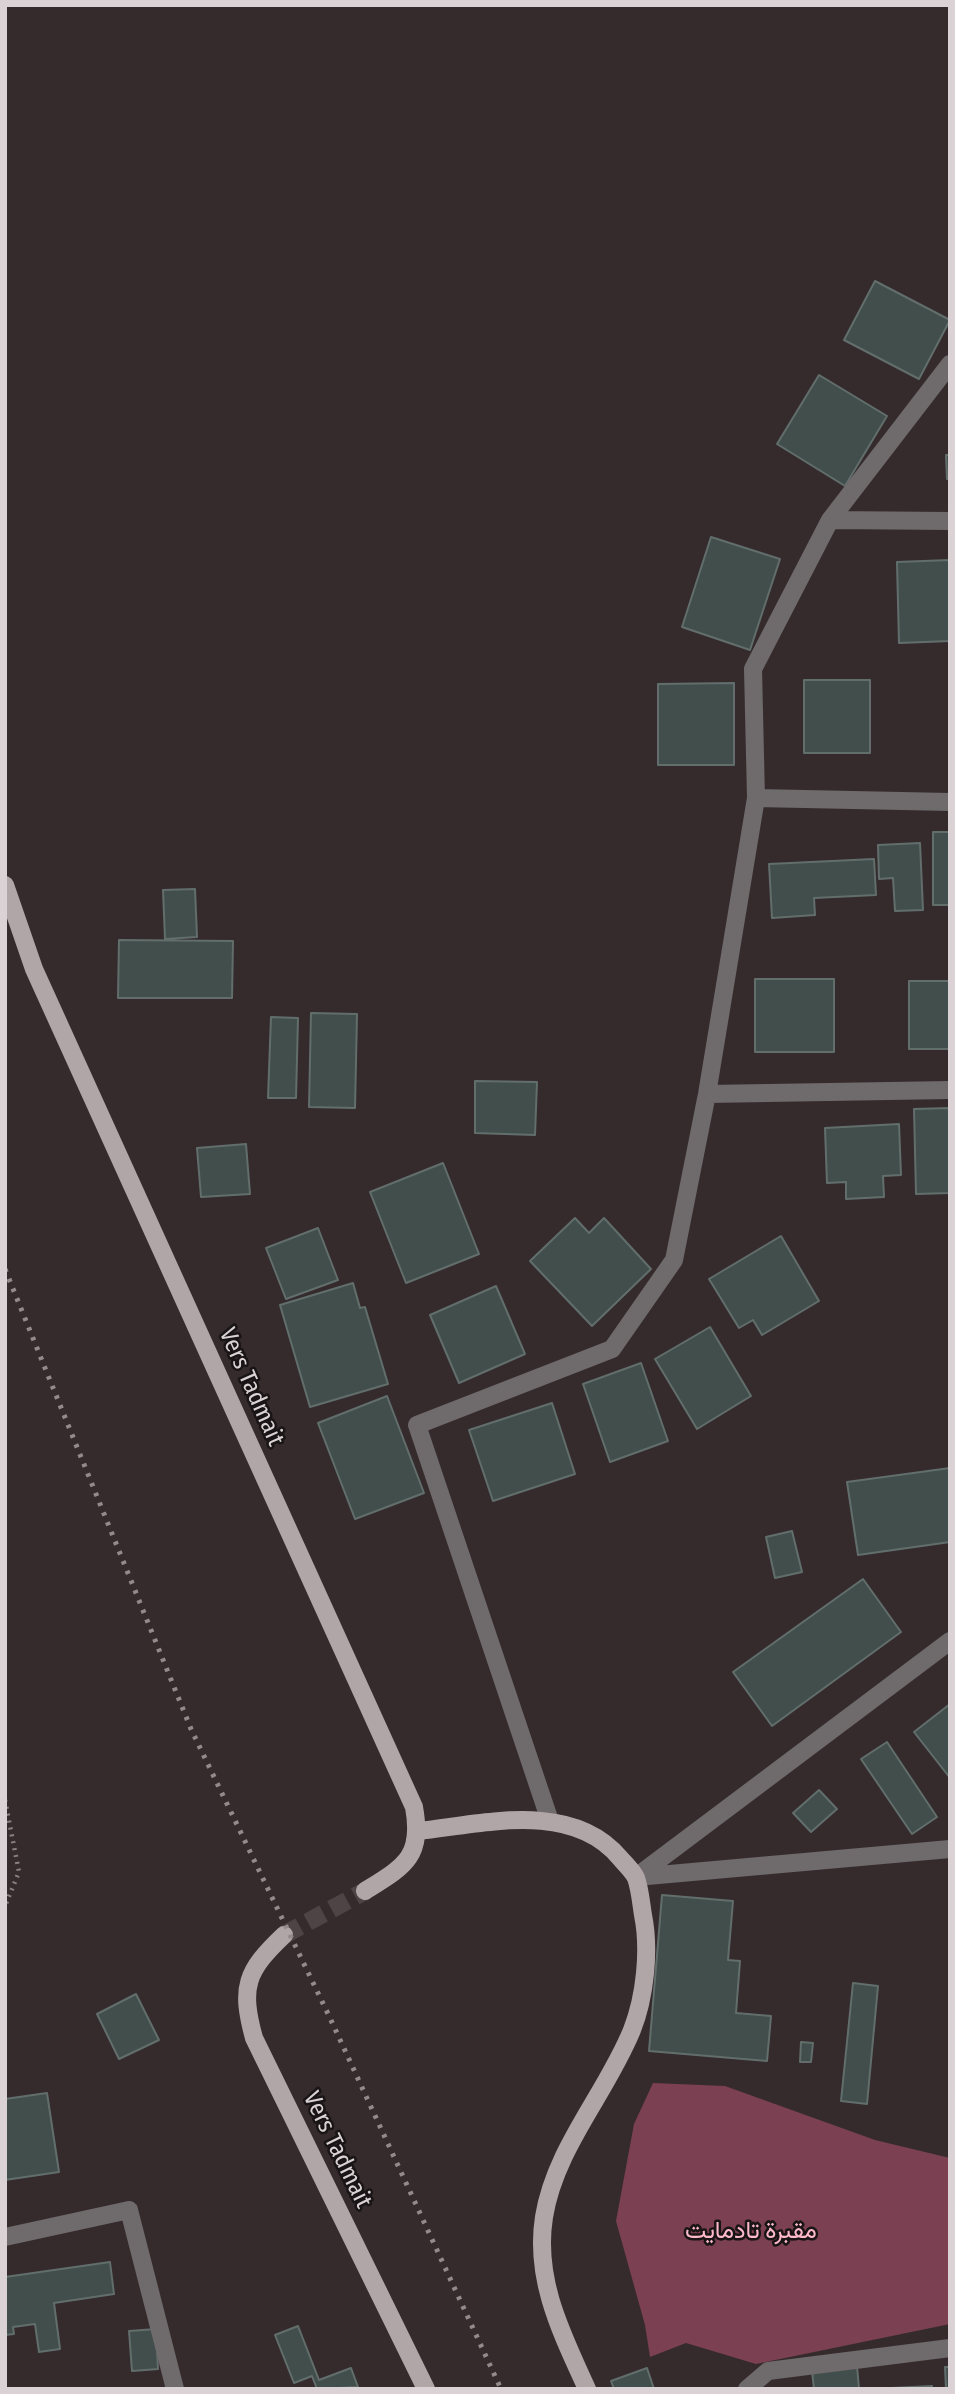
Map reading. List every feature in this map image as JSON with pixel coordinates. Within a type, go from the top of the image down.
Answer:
[{"type":"main road","name":"Vers Tadmait","points":[[5,886],[34,969],[414,1807],[418,1831]]},
{"type":"main road","points":[[365,1891],[403,1868],[414,1852],[418,1831],[513,1821],[550,1821],[587,1831],[613,1849],[636,1877],[645,1926],[645,1976],[633,2028],[610,2077],[556,2170],[544,2218],[543,2268],[552,2314],[587,2389]]},
{"type":"main road","name":"Vers Tadmait","points":[[284,1935],[259,1959],[249,1981],[246,2010],[254,2038],[426,2389]]},
{"type":"street","points":[[550,1821],[417,1425],[612,1349],[674,1260],[707,1094],[756,798],[753,669],[831,520],[950,364]]},
{"type":"street","points":[[831,520],[950,521]]},
{"type":"street","points":[[756,798],[950,802]]},
{"type":"street","points":[[707,1094],[950,1090]]},
{"type":"street","points":[[636,1877],[950,1641]]},
{"type":"street","points":[[636,1877],[950,1849]]},
{"type":"street","points":[[5,2237],[129,2210],[175,2389]]},
{"type":"street","points":[[747,2389],[768,2371],[950,2348]]},
{"type":"path","points":[[5,1800],[19,1872],[5,1906]]},
{"type":"green space","name":"مقبرة تادمايت","points":[[653,2083],[725,2086],[875,2140],[950,2158],[950,2324],[756,2364],[686,2343],[650,2357],[645,2325],[616,2221],[634,2124]]},
{"type":"building","points":[[875,281],[950,320],[919,379],[844,340]]},
{"type":"building","points":[[819,375],[887,416],[845,486],[777,444]]},
{"type":"building","points":[[946,455],[950,455],[950,479],[947,479]]},
{"type":"building","points":[[711,537],[780,559],[750,650],[682,627]]},
{"type":"building","points":[[950,560],[950,641],[899,643],[897,562]]},
{"type":"building","points":[[804,680],[870,680],[870,753],[804,753]]},
{"type":"building","points":[[734,683],[734,765],[658,765],[658,684]]},
{"type":"building","points":[[933,832],[950,832],[950,905],[933,905]]},
{"type":"building","points":[[920,843],[923,910],[895,911],[893,878],[879,879],[878,845]]},
{"type":"building","points":[[874,859],[876,895],[814,898],[815,915],[772,918],[769,864]]},
{"type":"building","points":[[195,889],[197,937],[165,939],[163,890]]},
{"type":"building","points":[[119,940],[233,941],[232,998],[118,998]]},
{"type":"building","points":[[755,979],[834,979],[834,1052],[755,1052]]},
{"type":"building","points":[[909,981],[950,981],[950,1049],[909,1049]]},
{"type":"building","points":[[311,1013],[357,1014],[355,1108],[309,1107]]},
{"type":"building","points":[[271,1017],[298,1018],[296,1098],[268,1098]]},
{"type":"building","points":[[475,1081],[537,1082],[535,1135],[475,1133]]},
{"type":"building","points":[[950,1108],[950,1193],[916,1194],[914,1109]]},
{"type":"building","points":[[899,1124],[901,1175],[883,1176],[884,1197],[846,1199],[846,1182],[827,1183],[825,1128]]},
{"type":"building","points":[[246,1144],[250,1194],[201,1197],[197,1148]]},
{"type":"building","points":[[443,1163],[479,1254],[406,1283],[370,1192]]},
{"type":"building","points":[[575,1218],[589,1233],[604,1218],[651,1269],[592,1326],[530,1261]]},
{"type":"building","points":[[318,1228],[338,1280],[286,1299],[266,1248]]},
{"type":"building","points":[[781,1236],[819,1301],[762,1335],[753,1320],[739,1328],[709,1279]]},
{"type":"building","points":[[353,1283],[360,1308],[365,1307],[388,1384],[310,1407],[280,1305]]},
{"type":"building","points":[[496,1286],[525,1354],[459,1383],[430,1315]]},
{"type":"building","points":[[710,1327],[751,1396],[697,1429],[655,1359]]},
{"type":"building","points":[[641,1363],[668,1441],[610,1462],[583,1384]]},
{"type":"building","points":[[387,1396],[424,1493],[355,1519],[318,1423]]},
{"type":"building","points":[[552,1403],[575,1474],[493,1501],[469,1430]]},
{"type":"building","points":[[950,1468],[950,1542],[858,1555],[847,1482]]},
{"type":"building","points":[[792,1531],[802,1572],[775,1578],[766,1537]]},
{"type":"building","points":[[863,1579],[901,1632],[772,1726],[733,1672]]},
{"type":"building","points":[[950,1704],[950,1778],[914,1732]]},
{"type":"building","points":[[887,1742],[937,1817],[912,1834],[861,1759]]},
{"type":"building","points":[[819,1790],[837,1809],[811,1832],[793,1813]]},
{"type":"building","points":[[662,1895],[733,1901],[728,1960],[740,1961],[736,2013],[771,2016],[767,2061],[649,2051]]},
{"type":"building","points":[[853,1983],[878,1986],[867,2104],[841,2101]]},
{"type":"building","points":[[136,1994],[159,2040],[119,2059],[97,2014]]},
{"type":"building","points":[[801,2042],[813,2043],[811,2062],[800,2062]]},
{"type":"building","points":[[47,2093],[59,2172],[5,2180],[5,2099]]},
{"type":"building","points":[[110,2262],[114,2294],[54,2303],[60,2349],[39,2352],[35,2324],[13,2327],[14,2334],[5,2335],[5,2277]]},
{"type":"building","points":[[298,2326],[319,2380],[351,2368],[358,2387],[317,2389],[312,2376],[294,2383],[275,2335]]},
{"type":"building","points":[[156,2329],[158,2369],[132,2371],[129,2331]]},
{"type":"building","points":[[857,2366],[859,2389],[814,2389],[812,2371]]},
{"type":"building","points":[[945,2367],[950,2367],[950,2389],[946,2389]]},
{"type":"building","points":[[647,2368],[654,2389],[614,2389],[611,2381]]},
{"type":"building","points":[[932,2386],[932,2389],[871,2389]]},
{"type":"tunnel","points":[[284,1935],[365,1891]]},
{"type":"railway","points":[[5,1269],[191,1729],[330,2018],[501,2389]]}]
